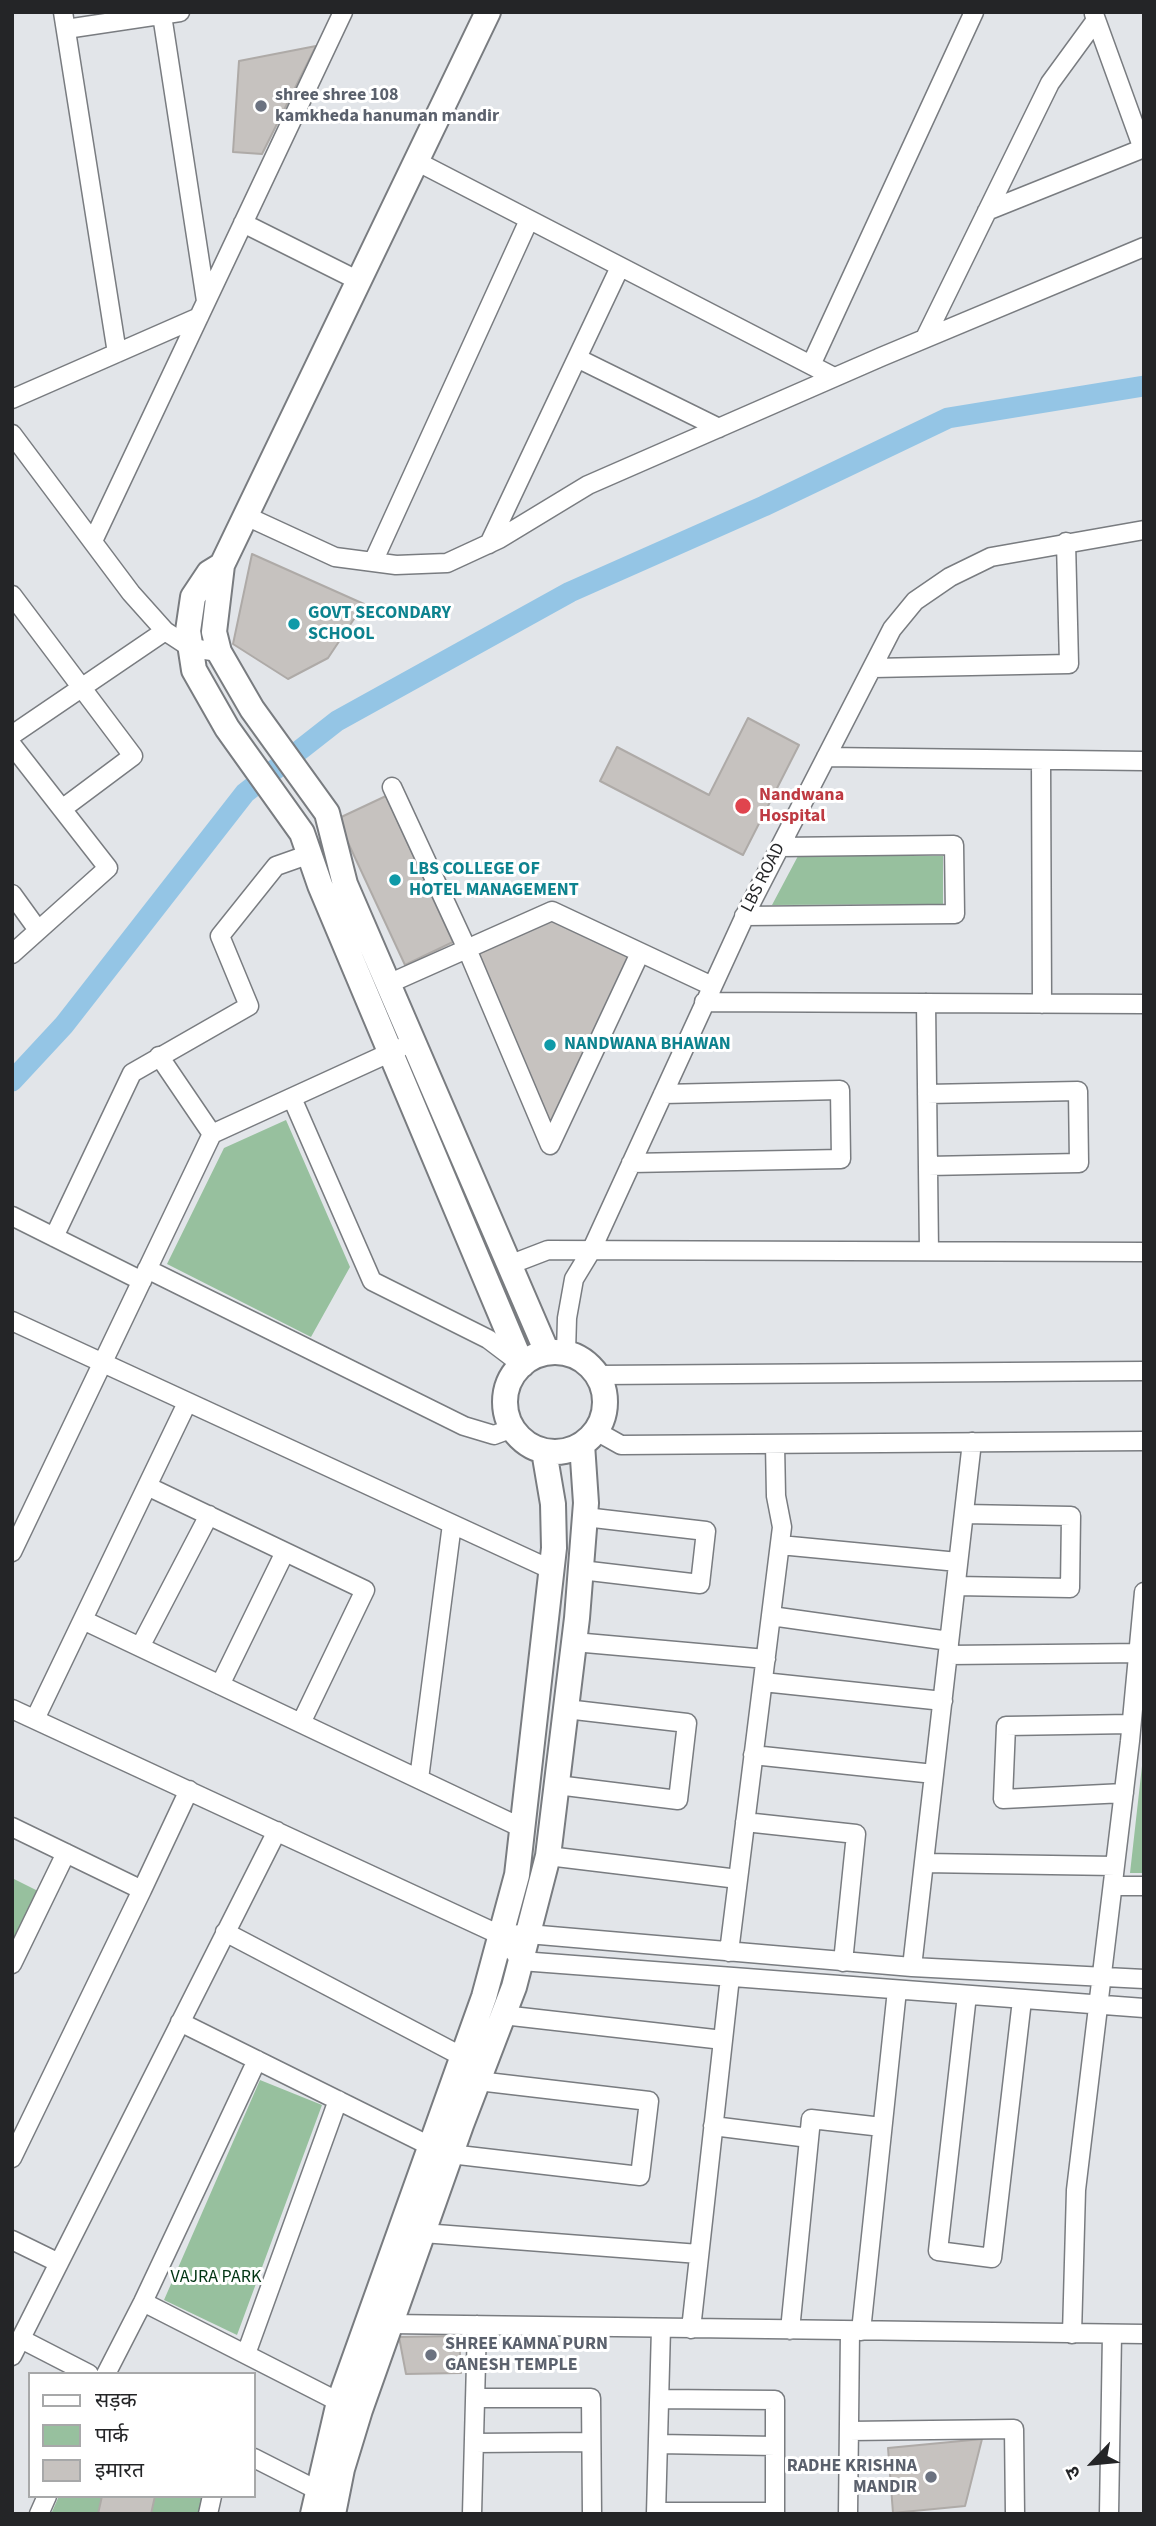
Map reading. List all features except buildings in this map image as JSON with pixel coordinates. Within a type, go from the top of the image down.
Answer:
[{"type":"street","points":[[117,353],[64,21],[180,12]]},
{"type":"street","points":[[93,541],[343,12]]},
{"type":"street","points":[[488,12],[222,565],[214,632],[219,652],[252,709],[327,813],[345,884],[388,984],[402,1047],[523,1364]]},
{"type":"street","points":[[811,365],[974,12]]},
{"type":"street","points":[[162,15],[202,309]]},
{"type":"street","points":[[987,211],[1144,148],[1095,16]]},
{"type":"street","points":[[925,338],[1050,83],[1095,16]]},
{"type":"street","points":[[416,162],[834,377]]},
{"type":"street","points":[[373,562],[529,220]]},
{"type":"street","points":[[243,223],[359,281]]},
{"type":"street","points":[[246,516],[335,557],[397,565],[447,563],[489,544],[588,485],[925,338],[1144,247]]},
{"type":"street","points":[[489,544],[620,267]]},
{"type":"street","points":[[12,399],[117,353],[202,309]]},
{"type":"street","points":[[577,358],[719,428]]},
{"type":"street","points":[[12,434],[131,593],[165,631],[191,648],[219,652]]},
{"type":"street","name":"LBS ROAD","points":[[556,1352],[567,1318],[574,1279],[591,1251],[744,916],[892,629],[915,601],[950,577],[991,557],[1144,530]]},
{"type":"street","points":[[873,667],[1069,664],[1066,542]]},
{"type":"street","points":[[222,565],[209,573],[193,597],[188,631],[194,670],[227,728],[306,844],[320,885],[509,1265],[556,1352]]},
{"type":"street","points":[[14,601],[133,756],[62,809]]},
{"type":"street","points":[[12,735],[165,631]]},
{"type":"street","points":[[12,745],[108,868],[12,954]]},
{"type":"street","points":[[826,757],[1144,761]]},
{"type":"street","points":[[1041,760],[1042,1004]]},
{"type":"street","points":[[392,787],[467,949],[550,1145],[640,953]]},
{"type":"street","points":[[54,1237],[132,1073],[249,1006],[220,936],[276,866],[306,844]]},
{"type":"street","points":[[744,916],[955,914],[954,845],[780,847]]},
{"type":"street","points":[[12,894],[38,930]]},
{"type":"street","points":[[388,984],[552,911],[640,953],[708,994],[926,1003],[1144,1004]]},
{"type":"street","points":[[926,1003],[929,1251]]},
{"type":"street","points":[[12,1552],[212,1134],[402,1047]]},
{"type":"street","points":[[159,1056],[212,1134]]},
{"type":"street","points":[[631,1163],[841,1159],[840,1090],[663,1094]]},
{"type":"street","points":[[927,1094],[1078,1091],[1079,1163],[928,1166]]},
{"type":"street","points":[[292,1098],[372,1281],[488,1339],[523,1364]]},
{"type":"street","points":[[12,1216],[144,1275],[464,1426],[494,1435],[513,1428]]},
{"type":"street","points":[[509,1265],[548,1250],[1144,1252]]},
{"type":"street","points":[[13,1323],[552,1570]]},
{"type":"street","points":[[256,2459],[316,2502],[339,2402],[440,2150],[478,2081],[521,1961],[548,1856],[574,1642],[589,1438],[604,1413],[605,1393],[598,1375],[584,1360],[556,1352],[523,1364],[514,1372],[506,1390],[506,1410],[513,1428],[526,1443],[544,1451],[564,1452],[589,1438],[621,1445],[1144,1441]]},
{"type":"street","points":[[598,1375],[1144,1371]]},
{"type":"street","points":[[35,1719],[187,1403]]},
{"type":"street","points":[[912,1967],[972,1442]]},
{"type":"street","points":[[729,1952],[782,1527],[776,1496],[775,1444]]},
{"type":"street","points":[[333,2514],[342,2469],[423,2233],[463,2056],[484,1997],[517,1875],[554,1548],[553,1504],[544,1451]]},
{"type":"street","points":[[147,1486],[365,1590],[301,1723]]},
{"type":"street","points":[[956,1586],[1070,1588],[1070,1516],[964,1514]]},
{"type":"street","points":[[140,1647],[209,1515]]},
{"type":"street","points":[[581,1570],[700,1584],[706,1531],[585,1517]]},
{"type":"street","points":[[419,1779],[452,1524]]},
{"type":"street","points":[[780,1545],[958,1562]]},
{"type":"street","points":[[220,1685],[285,1552]]},
{"type":"street","points":[[1072,2334],[1076,2190],[1124,1793],[1135,1735],[1144,1592]]},
{"type":"street","points":[[771,1616],[949,1648],[1141,1653]]},
{"type":"street","points":[[83,1620],[522,1828]]},
{"type":"street","points":[[574,1642],[766,1660]]},
{"type":"street","points":[[763,1682],[943,1701]]},
{"type":"street","points":[[12,1709],[500,1935],[521,1961],[1144,2008]]},
{"type":"street","points":[[556,1786],[678,1800],[687,1723],[566,1709]]},
{"type":"street","points":[[1124,1793],[1003,1799],[1006,1726],[1135,1735]]},
{"type":"street","points":[[754,1755],[934,1774]]},
{"type":"street","points":[[12,2158],[17,2135],[142,1889],[189,1790]]},
{"type":"street","points":[[745,1822],[856,1834],[843,1962]]},
{"type":"street","points":[[12,1827],[142,1889]]},
{"type":"street","points":[[12,2356],[276,1831]]},
{"type":"street","points":[[12,1964],[66,1853]]},
{"type":"street","points":[[548,1856],[738,1879]]},
{"type":"street","points":[[924,1863],[1115,1866]]},
{"type":"street","points":[[1113,1886],[1144,1886]]},
{"type":"street","points":[[225,1932],[463,2056]]},
{"type":"street","points":[[500,1935],[528,1934],[912,1967],[1144,1979]]},
{"type":"street","points":[[691,2329],[730,1977]]},
{"type":"street","points":[[848,2514],[849,2431],[855,2331],[897,1990]]},
{"type":"street","points":[[967,1995],[937,2251],[992,2258],[1022,2000]]},
{"type":"street","points":[[503,2015],[723,2040]]},
{"type":"street","points":[[180,2022],[440,2150],[640,2176],[649,2101],[478,2081]]},
{"type":"street","points":[[107,2372],[257,2060]]},
{"type":"street","points":[[246,2354],[338,2100]]},
{"type":"street","points":[[790,2330],[811,2119],[882,2127]]},
{"type":"street","points":[[713,2126],[809,2138]]},
{"type":"street","points":[[423,2233],[699,2254]]},
{"type":"street","points":[[12,2240],[59,2263]]},
{"type":"street","points":[[143,2302],[339,2402]]},
{"type":"street","points":[[390,2324],[1144,2334]]},
{"type":"street","points":[[472,2514],[477,2326]]},
{"type":"street","points":[[659,2399],[775,2400],[775,2513],[656,2513],[658,2444],[659,2399],[661,2328]]},
{"type":"street","points":[[1109,2514],[1112,2334]]},
{"type":"street","points":[[21,2339],[85,2372]]},
{"type":"street","points":[[475,2398],[591,2398],[592,2514]]},
{"type":"street","points":[[849,2431],[1014,2428],[1015,2514]]},
{"type":"street","points":[[474,2443],[591,2442]]},
{"type":"street","points":[[658,2444],[775,2446]]},
{"type":"street","points":[[38,2514],[46,2498]]},
{"type":"green space","points":[[798,856],[943,856],[943,904],[772,905]]},
{"type":"green space","points":[[286,1120],[350,1267],[311,1337],[167,1264],[224,1148]]},
{"type":"green space","points":[[1143,1757],[1144,1873],[1130,1873]]},
{"type":"green space","points":[[12,1878],[38,1891],[12,1946]]},
{"type":"green space","name":"VAJRA PARK","points":[[260,2080],[322,2105],[237,2335],[164,2300]]},
{"type":"green space","points":[[58,2498],[202,2498],[198,2514],[51,2514]]},
{"type":"waterway","points":[[12,1081],[64,1025],[245,793],[337,721],[570,592],[764,506],[948,418],[1144,386]]},
{"type":"place","name":"shree shree 108 kamkheda hanuman mandir","points":[[261,106]]},
{"type":"place","name":"GOVT SECONDARY SCHOOL","points":[[294,624]]},
{"type":"place","name":"Nandwana Hospital","points":[[743,806]]},
{"type":"place","name":"LBS COLLEGE OF HOTEL MANAGEMENT","points":[[395,880]]},
{"type":"place","name":"NANDWANA BHAWAN","points":[[550,1045]]},
{"type":"place","name":"SHREE KAMNA PURN GANESH TEMPLE","points":[[431,2355]]},
{"type":"place","name":"RADHE KRISHNA MANDIR","points":[[931,2477]]}]
